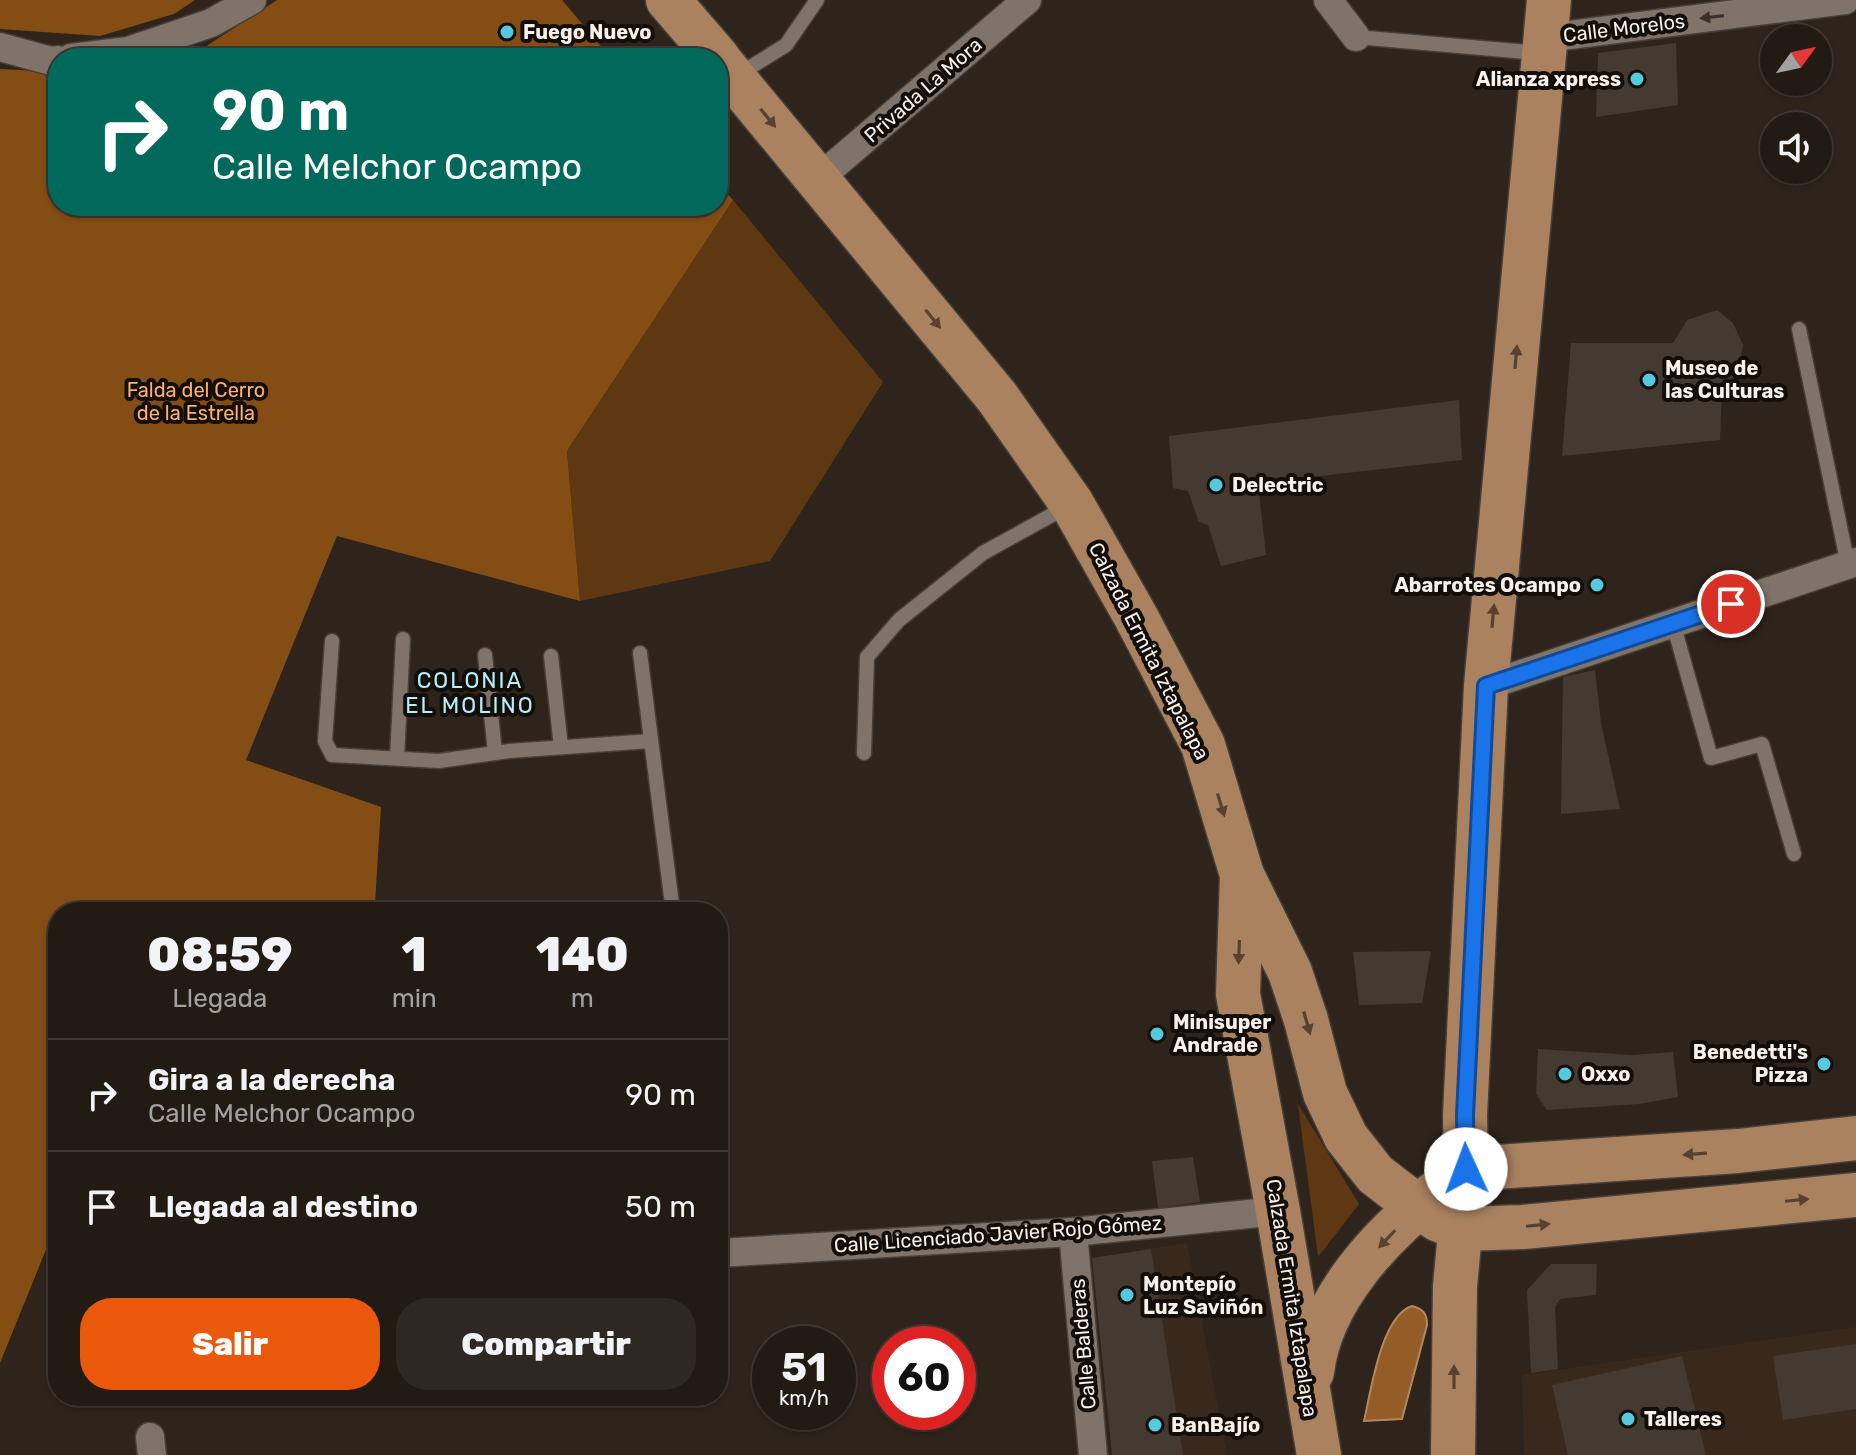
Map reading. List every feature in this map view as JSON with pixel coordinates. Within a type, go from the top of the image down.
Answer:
[{"type":"main road","name":"Calzada Ermita Iztapalapa","points":[[668,0],[709,48]]},
{"type":"main road","points":[[1453,1455],[1455,1286],[1466,1169],[1465,1115],[1486,686],[1546,31]]},
{"type":"main road","name":"Calzada Ermita Iztapalapa","points":[[728,71],[997,397],[1072,504],[1203,745],[1242,875],[1238,994],[1316,1436]]},
{"type":"main road","points":[[1242,875],[1290,972],[1334,1116],[1375,1174],[1419,1208],[1461,1229],[1523,1227],[1856,1195]]},
{"type":"main road","points":[[1316,1436],[1310,1387],[1321,1331],[1333,1305],[1364,1263],[1419,1208],[1466,1169],[1738,1151],[1856,1138]]},
{"type":"main road","points":[[1738,1151],[1740,1206]]},
{"type":"street","points":[[137,48],[211,23],[252,0]]},
{"type":"street","name":"Privada La Mora","points":[[818,179],[1027,0]]},
{"type":"street","points":[[1328,0],[1356,37]]},
{"type":"street","name":"Calle Morelos","points":[[1546,31],[1845,0]]},
{"type":"street","points":[[0,47],[48,60]]},
{"type":"street","points":[[1486,686],[1852,564]]},
{"type":"street","name":"Calle Licenciado Javier Rojo Gómez","points":[[728,1252],[1073,1232],[1278,1211]]},
{"type":"street","name":"Calle Balderas","points":[[1073,1232],[1093,1455]]},
{"type":"lane","points":[[728,63],[786,45],[817,0]]},
{"type":"lane","points":[[1356,37],[1546,31]]},
{"type":"lane","points":[[1799,329],[1852,564]]},
{"type":"lane","points":[[864,753],[867,657],[899,620],[983,553],[1072,504]]},
{"type":"lane","points":[[1673,623],[1711,758],[1762,744],[1794,854]]},
{"type":"lane","points":[[397,758],[403,639]]},
{"type":"lane","points":[[332,641],[325,741],[332,755],[439,761],[495,753],[651,741]]},
{"type":"lane","points":[[640,653],[672,902]]},
{"type":"lane","points":[[485,655],[495,753]]},
{"type":"lane","points":[[551,656],[561,747]]},
{"type":"shaded area","points":[[733,200],[883,382],[770,561],[580,601],[567,451],[722,216],[728,216],[728,208]]},
{"type":"shaded area","points":[[1298,1104],[1359,1204],[1318,1257]]},
{"type":"shaded area","points":[[1187,1243],[1227,1455],[1112,1455],[1163,1331],[1151,1249]]},
{"type":"shaded area","points":[[1412,1306],[1424,1312],[1427,1325],[1402,1419],[1364,1421],[1385,1339],[1401,1313]]},
{"type":"shaded area","points":[[1856,1327],[1856,1455],[1524,1455],[1522,1375]]},
{"type":"green space","points":[[0,0],[195,0],[174,14],[100,36],[0,29]]},
{"type":"green space","points":[[277,0],[562,0],[603,48],[203,48]]},
{"type":"green space","name":"Falda del Cerro de la Estrella","points":[[0,69],[48,71],[48,216],[722,216],[567,451],[580,601],[337,536],[246,760],[381,807],[375,902],[48,902],[48,1245],[0,1363]]},
{"type":"building","name":"Alianza xpress","points":[[1676,43],[1678,105],[1596,117],[1598,53]]},
{"type":"building","name":"Museo de las Culturas","points":[[1717,310],[1733,323],[1743,345],[1738,373],[1722,386],[1720,440],[1562,456],[1571,343],[1673,343],[1687,320]]},
{"type":"building","name":"Delectric","points":[[1459,400],[1462,460],[1258,483],[1266,555],[1221,566],[1208,525],[1199,522],[1188,491],[1173,488],[1169,436]]},
{"type":"building","points":[[1595,670],[1601,723],[1620,809],[1561,814],[1563,677]]},
{"type":"building","points":[[1431,951],[1422,1003],[1359,1005],[1353,952]]},
{"type":"building","points":[[1538,1049],[1632,1055],[1673,1052],[1678,1097],[1639,1104],[1547,1110],[1536,1094]]},
{"type":"building","points":[[1193,1157],[1200,1202],[1158,1208],[1152,1161]]},
{"type":"building","points":[[1151,1249],[1183,1455],[1112,1455],[1092,1258]]},
{"type":"building","points":[[1551,1264],[1597,1264],[1596,1295],[1560,1299],[1555,1307],[1558,1369],[1531,1373],[1527,1290]]},
{"type":"building","points":[[1856,1344],[1856,1409],[1783,1420],[1773,1356]]},
{"type":"building","name":"Talleres","points":[[1682,1356],[1706,1455],[1568,1455],[1552,1385]]},
{"type":"place","name":"Fuego Nuevo","points":[[507,32]]},
{"type":"place","name":"Alianza xpress","points":[[1637,79]]},
{"type":"place","name":"Museo de las Culturas","points":[[1649,380]]},
{"type":"place","name":"Delectric","points":[[1216,485]]},
{"type":"place","name":"Abarrotes Ocampo","points":[[1597,585]]},
{"type":"place","name":"Minisuper Andrade","points":[[1157,1034]]},
{"type":"place","name":"Benedetti's Pizza","points":[[1824,1064]]},
{"type":"place","name":"Oxxo","points":[[1565,1074]]},
{"type":"place","name":"Montepío Luz Saviñón","points":[[1127,1295]]},
{"type":"place","name":"Talleres","points":[[1628,1419]]},
{"type":"place","name":"BanBajío","points":[[1155,1425]]},
{"type":"district","name":"COLONIA EL MOLINO","points":[[470,692]]},
{"type":"route","points":[[1466,1169],[1465,1115],[1486,686],[1731,604]]}]
